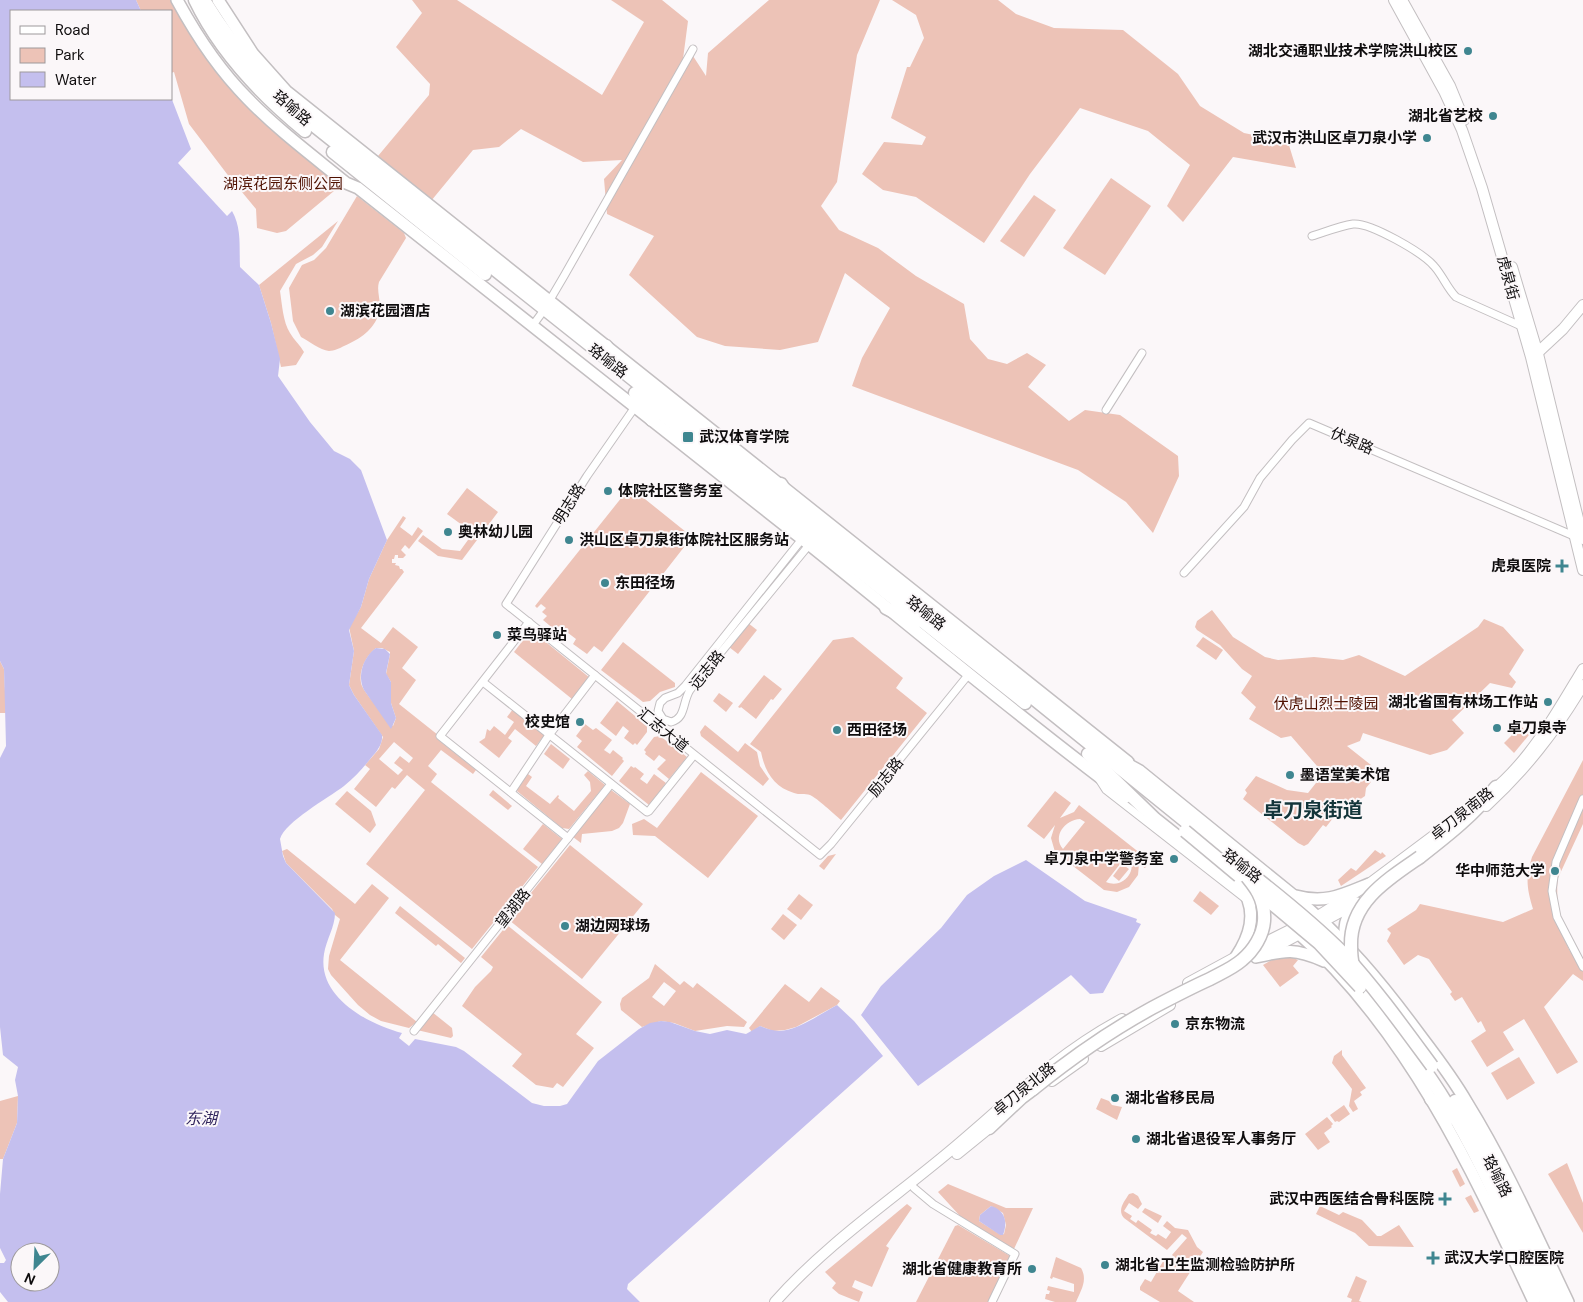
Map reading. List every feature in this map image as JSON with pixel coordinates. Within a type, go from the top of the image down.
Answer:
[{"type":"highway","name":"珞喻路","points":[[195,0],[234,61],[274,104],[541,313],[626,375],[944,638],[1088,749],[1125,773],[1303,915],[1345,956],[1385,1003],[1428,1068],[1471,1126],[1507,1194],[1557,1302]]},
{"type":"highway","name":"珞喻路","points":[[204,0],[244,59],[281,99],[320,132],[418,208],[635,393],[991,664],[1185,831],[1301,926],[1337,961],[1363,996],[1428,1068],[1465,1135],[1546,1302]]},
{"type":"highway","points":[[418,208],[451,222]]},
{"type":"highway","points":[[606,346],[626,375]]},
{"type":"highway","points":[[635,393],[652,420]]},
{"type":"highway","points":[[781,484],[796,516],[805,542]]},
{"type":"highway","points":[[886,608],[944,638]]},
{"type":"highway","points":[[1088,749],[1139,771],[1292,895]]},
{"type":"highway","points":[[1088,749],[1155,819],[1242,888]]},
{"type":"highway","points":[[1363,996],[1350,954],[1351,936],[1356,919],[1365,902],[1376,889],[1468,817],[1496,788]]},
{"type":"highway","points":[[989,1128],[1021,1098],[1061,1066],[1112,1031],[1226,970],[1248,954],[1255,946],[1261,933],[1264,924],[1264,909],[1257,889],[1232,859]]},
{"type":"highway","points":[[1431,1099],[1465,1135]]},
{"type":"highway","points":[[1495,1151],[1507,1194]]},
{"type":"highway","points":[[1531,1272],[1535,1302]]},
{"type":"main road","points":[[177,0],[196,32],[225,73],[247,98],[270,120],[346,183],[358,188],[541,313],[606,346],[1139,771]]},
{"type":"main road","points":[[218,0],[253,54],[286,91],[451,222],[635,407],[1056,745],[1155,819]]},
{"type":"main road","name":"虎泉街","points":[[1394,0],[1444,91],[1462,130],[1502,254],[1521,326],[1534,355]]},
{"type":"main road","name":"虎泉街","points":[[1402,0],[1450,86],[1468,128],[1488,184],[1534,355],[1579,537],[1583,570]]},
{"type":"main road","points":[[1534,355],[1563,329],[1583,305]]},
{"type":"main road","name":"卓刀泉南路","points":[[1321,919],[1434,837],[1496,788],[1539,739],[1583,670]]},
{"type":"main road","name":"卓刀泉南路","points":[[1309,925],[1357,903],[1442,844],[1503,790],[1542,748],[1583,685]]},
{"type":"main road","points":[[1253,901],[1267,899],[1272,896],[1275,892],[1276,882]]},
{"type":"main road","points":[[1292,895],[1321,900],[1338,896],[1369,884]]},
{"type":"main road","points":[[1242,888],[1253,901],[1297,932],[1363,996]]},
{"type":"main road","points":[[1292,895],[1321,919],[1349,947],[1376,978],[1447,1072],[1467,1102],[1510,1179],[1568,1302]]},
{"type":"main road","points":[[1236,956],[1246,940],[1251,925],[1253,901]]},
{"type":"main road","points":[[1349,947],[1345,935],[1345,923],[1349,912],[1357,903]]},
{"type":"main road","name":"卓刀泉北路","points":[[783,1302],[826,1258],[989,1128],[1102,1045],[1309,925]]},
{"type":"main road","name":"卓刀泉北路","points":[[775,1302],[822,1255],[957,1145],[1034,1077],[1086,1040],[1236,956],[1297,932]]},
{"type":"main road","points":[[1256,957],[1279,952],[1296,951],[1329,963]]},
{"type":"main road","points":[[1376,978],[1363,982],[1358,991],[1431,1099],[1479,1186],[1535,1302]]},
{"type":"street","points":[[541,313],[693,49]]},
{"type":"street","points":[[1312,236],[1354,224],[1367,226],[1422,254],[1435,266],[1456,298],[1521,326]]},
{"type":"street","points":[[1106,410],[1142,353]]},
{"type":"street","name":"明志路","points":[[506,604],[587,476],[635,407]]},
{"type":"street","name":"伏泉路","points":[[1184,573],[1244,507],[1260,478],[1309,423],[1579,537]]},
{"type":"street","name":"远志路","points":[[658,710],[663,699],[675,695],[685,686],[805,542]]},
{"type":"street","name":"远志路","points":[[673,721],[681,715],[690,690],[805,542]]},
{"type":"street","name":"汇志大道","points":[[506,604],[820,855]]},
{"type":"street","points":[[528,622],[440,736],[568,838]]},
{"type":"street","name":"励志路","points":[[820,855],[832,844],[969,674]]},
{"type":"street","points":[[511,792],[549,735],[595,675]]},
{"type":"street","points":[[483,682],[648,812],[694,755]]},
{"type":"street","points":[[641,712],[650,714],[658,710],[663,719],[673,721],[670,731],[675,739]]},
{"type":"street","points":[[1096,775],[1106,790],[1253,901]]},
{"type":"street","name":"望湖路","points":[[414,1031],[611,784]]},
{"type":"street","points":[[1583,799],[1556,862],[1552,885],[1553,902],[1557,917],[1583,967]]},
{"type":"street","points":[[914,1188],[933,1204],[1015,1254],[992,1302]]},
{"type":"green space","name":"湖滨花园东侧公园","points":[[136,0],[172,0],[250,109],[340,186],[286,231],[277,233],[257,228],[256,209],[189,124],[174,72],[172,73],[172,10],[141,10]]},
{"type":"green space","points":[[412,0],[457,0],[602,95],[644,22],[611,0],[662,0],[688,21],[683,59],[693,56],[706,76],[708,53],[769,0],[880,0],[857,55],[837,182],[821,206],[839,230],[878,248],[916,276],[964,304],[970,339],[988,359],[1007,364],[1027,353],[1046,365],[1028,387],[1069,421],[1085,410],[1120,415],[1178,456],[1179,476],[1153,533],[1126,502],[1078,470],[852,386],[862,358],[890,308],[845,273],[818,342],[780,350],[725,346],[697,337],[629,275],[654,236],[607,214],[604,179],[622,160],[583,162],[521,129],[499,147],[473,150],[431,201],[378,156],[429,95],[430,84],[396,47],[422,13]]},
{"type":"green space","points":[[892,0],[998,0],[1016,14],[1054,28],[1123,30],[1178,74],[1200,106],[1244,133],[1288,142],[1296,168],[1233,157],[1183,222],[1167,206],[1190,165],[1148,131],[1080,108],[1030,174],[984,243],[916,197],[883,190],[862,174],[884,142],[922,145],[926,137],[891,118],[907,67],[910,67],[924,38],[916,15]]},
{"type":"green space","points":[[1111,178],[1151,206],[1105,275],[1063,248]]},
{"type":"green space","points":[[1034,195],[1056,210],[1024,257],[1000,241]]},
{"type":"green space","points":[[357,196],[404,233],[406,238],[379,282],[380,309],[374,324],[356,340],[329,351],[301,337],[293,321],[289,288],[302,265],[314,260],[326,248]]},
{"type":"green space","points":[[338,221],[322,247],[313,255],[296,264],[280,291],[286,324],[304,352],[296,365],[281,367],[271,323],[259,285]]},
{"type":"green space","name":"东田径场","points":[[630,487],[686,532],[682,537],[688,542],[602,652],[594,646],[587,654],[573,644],[576,639],[559,626],[555,630],[543,620],[547,616],[542,612],[546,608],[541,604],[537,608],[535,606]]},
{"type":"green space","points":[[467,488],[498,512],[462,560],[438,556],[418,541],[423,535],[442,549],[460,551],[473,533],[447,514]]},
{"type":"green space","points":[[403,516],[406,518],[400,527],[412,536],[418,527],[423,531],[409,549],[405,545],[401,550],[406,555],[403,558],[398,558],[398,555],[395,555],[394,559],[392,559],[392,563],[396,563],[395,565],[399,566],[404,572],[361,628],[381,643],[393,627],[418,647],[402,668],[416,680],[399,704],[438,735],[436,738],[476,770],[473,774],[441,750],[428,766],[437,774],[431,782],[538,867],[472,949],[366,864],[425,790],[407,775],[395,789],[392,787],[376,807],[354,789],[370,769],[365,765],[379,749],[383,737],[349,685],[354,651],[349,627],[361,607],[369,579],[387,540]],"holes":[[[376,648],[382,648],[390,652],[386,674],[391,682],[391,703],[396,718],[393,726],[362,686],[363,665]],[[394,742],[413,758],[409,763],[400,756],[394,763],[403,770],[398,775],[379,759]]]},
{"type":"green space","name":"伏虎山烈士陵园","points":[[1212,610],[1233,637],[1265,657],[1278,660],[1314,657],[1343,660],[1359,655],[1405,676],[1478,627],[1484,619],[1503,627],[1524,650],[1509,674],[1516,682],[1512,688],[1490,683],[1452,720],[1464,733],[1447,750],[1430,755],[1363,733],[1360,741],[1347,746],[1371,765],[1368,779],[1371,782],[1366,788],[1365,796],[1337,813],[1326,827],[1323,825],[1308,844],[1304,846],[1243,799],[1247,793],[1245,790],[1256,776],[1287,790],[1308,793],[1327,769],[1317,766],[1291,736],[1281,738],[1249,719],[1256,707],[1241,693],[1252,676],[1242,669],[1220,645],[1195,627],[1197,621]]},
{"type":"green space","points":[[748,623],[757,630],[738,654],[729,647]]},
{"type":"green space","points":[[531,630],[590,678],[572,699],[514,652]]},
{"type":"green space","name":"西田径场","points":[[853,637],[903,678],[896,688],[927,713],[841,820],[808,794],[794,793],[776,783],[765,766],[761,752],[750,744],[833,640]]},
{"type":"green space","points":[[1203,637],[1223,650],[1216,660],[1196,646]]},
{"type":"green space","points":[[623,642],[675,683],[675,687],[660,692],[650,701],[643,702],[601,670]]},
{"type":"green space","points":[[0,661],[4,669],[6,713],[0,713]]},
{"type":"green space","points":[[764,675],[782,689],[773,700],[771,699],[756,719],[741,707],[738,707]]},
{"type":"green space","points":[[719,693],[733,703],[726,712],[713,701]]},
{"type":"green space","points":[[617,701],[647,726],[647,732],[637,745],[635,743],[633,745],[624,738],[629,731],[623,726],[616,736],[600,723]]},
{"type":"green space","points":[[513,709],[545,734],[536,746],[515,729],[508,738],[512,741],[499,758],[479,742],[485,738],[487,729],[490,731],[494,726],[505,735],[514,722],[507,717]]},
{"type":"green space","points":[[585,724],[593,730],[596,728],[612,740],[604,750],[610,754],[613,750],[623,758],[624,761],[612,776],[577,747],[582,741],[576,736]]},
{"type":"green space","points":[[705,725],[738,752],[745,743],[757,752],[760,766],[769,779],[763,786],[701,736],[700,732]]},
{"type":"green space","points":[[1521,726],[1529,735],[1514,753],[1504,743]]},
{"type":"green space","points":[[660,736],[687,757],[669,779],[657,769],[666,760],[659,755],[654,761],[645,754],[644,750],[654,737]]},
{"type":"green space","points":[[551,744],[570,759],[563,769],[544,754]]},
{"type":"green space","points":[[1583,760],[1583,824],[1558,878],[1557,886],[1561,925],[1570,951],[1583,966],[1583,981],[1573,974],[1544,1007],[1578,1062],[1557,1074],[1524,1019],[1503,1032],[1514,1050],[1487,1067],[1471,1041],[1486,1031],[1481,1021],[1478,1023],[1462,997],[1455,1001],[1450,994],[1452,992],[1429,959],[1418,955],[1404,965],[1387,941],[1391,933],[1387,929],[1416,910],[1420,904],[1503,922],[1533,909],[1528,883],[1528,871],[1532,857]]},
{"type":"green space","points":[[631,766],[644,774],[640,779],[647,784],[654,774],[666,783],[649,805],[619,781]]},
{"type":"green space","points":[[588,771],[605,785],[569,829],[562,828],[517,791],[528,774],[532,777],[526,786],[550,804],[558,795],[558,798],[574,811],[591,791],[590,782],[584,775]]},
{"type":"green space","points":[[701,772],[758,816],[708,878],[655,836],[633,835],[632,824],[644,819],[657,828]]},
{"type":"green space","points":[[493,790],[512,806],[508,810],[489,795]]},
{"type":"green space","points":[[611,790],[630,804],[623,823],[619,828],[612,831],[582,834],[581,843],[573,837]]},
{"type":"green space","points":[[347,791],[371,811],[376,825],[370,833],[335,804]]},
{"type":"green space","points":[[1055,791],[1071,803],[1060,818],[1074,812],[1079,805],[1150,861],[1145,868],[1139,864],[1138,875],[1129,887],[1117,892],[1104,890],[1055,852],[1051,838],[1055,825],[1044,839],[1027,826]],"holes":[[[1080,819],[1085,822],[1063,849],[1059,839],[1062,830],[1069,822]],[[1127,855],[1131,860],[1132,866],[1128,876],[1119,883],[1106,882]]]},
{"type":"green space","points":[[543,824],[562,839],[542,864],[523,849]]},
{"type":"green space","name":"湖边网球场","points":[[570,845],[643,904],[582,979],[509,920]]},
{"type":"green space","points":[[287,849],[355,904],[372,884],[389,898],[340,960],[417,1022],[409,1028],[381,1021],[370,1015],[358,1005],[331,975],[328,969],[329,956],[340,919],[286,863],[282,851]]},
{"type":"green space","points":[[1375,850],[1381,854],[1382,852],[1386,856],[1341,886],[1338,880],[1351,868],[1356,871]]},
{"type":"green space","points":[[836,854],[824,870],[819,866],[828,856]]},
{"type":"green space","points":[[1122,864],[1129,869],[1119,881],[1113,876]]},
{"type":"green space","points":[[1200,891],[1219,906],[1211,915],[1193,901]]},
{"type":"green space","points":[[799,894],[813,905],[801,920],[787,909]]},
{"type":"green space","points":[[400,906],[465,958],[461,963],[438,944],[436,946],[395,913]]},
{"type":"green space","points":[[783,914],[797,925],[784,940],[771,929]]},
{"type":"green space","points":[[507,925],[602,1002],[576,1034],[594,1048],[563,1087],[557,1083],[553,1088],[536,1085],[512,1066],[522,1054],[462,1006],[475,987],[491,971],[493,967],[481,957]]},
{"type":"green space","points":[[1277,957],[1291,957],[1298,960],[1293,966],[1299,973],[1280,987],[1263,965]]},
{"type":"green space","points":[[655,964],[680,985],[684,981],[693,988],[697,983],[747,1022],[744,1027],[727,1026],[695,1031],[674,1023],[661,1021],[642,1027],[621,1010],[620,1004],[622,998],[649,978]],"holes":[[[664,982],[676,991],[664,1006],[652,997]]]},
{"type":"green space","points":[[785,984],[809,1002],[821,987],[840,1001],[837,1005],[796,1027],[773,1031],[760,1026],[752,1032],[749,1028]]},
{"type":"green space","points":[[432,1012],[452,1028],[453,1036],[451,1038],[417,1030]]},
{"type":"green space","points":[[1342,1050],[1342,1055],[1366,1088],[1360,1092],[1362,1095],[1354,1101],[1358,1109],[1353,1112],[1349,1106],[1352,1089],[1332,1063],[1334,1056]]},
{"type":"green space","points":[[1519,1057],[1535,1083],[1507,1100],[1491,1073]]},
{"type":"green space","points":[[18,1096],[17,1123],[3,1159],[0,1159],[0,1101]]},
{"type":"green space","points":[[1101,1098],[1109,1101],[1112,1105],[1122,1107],[1117,1120],[1096,1109]]},
{"type":"green space","points":[[1344,1105],[1350,1114],[1339,1122],[1335,1122],[1330,1115]]},
{"type":"green space","points":[[1327,1117],[1333,1124],[1324,1133],[1330,1142],[1318,1150],[1305,1134]]},
{"type":"green space","points":[[1567,1163],[1583,1203],[1583,1233],[1548,1174]]},
{"type":"green space","points":[[1457,1168],[1465,1184],[1460,1187],[1452,1171]]},
{"type":"green space","points":[[948,1184],[1006,1208],[1033,1208],[1014,1249],[960,1216],[938,1192]],"holes":[[[991,1206],[1003,1213],[1006,1225],[1004,1234],[1001,1235],[979,1221],[980,1215]]]},
{"type":"green space","points":[[1133,1193],[1138,1196],[1142,1204],[1138,1209],[1129,1203],[1124,1211],[1132,1216],[1130,1219],[1136,1223],[1138,1220],[1152,1230],[1150,1233],[1156,1236],[1158,1234],[1166,1239],[1171,1232],[1163,1226],[1167,1221],[1175,1228],[1188,1230],[1197,1247],[1203,1252],[1178,1291],[1194,1302],[1160,1302],[1140,1290],[1145,1279],[1151,1282],[1165,1258],[1173,1264],[1177,1259],[1172,1255],[1187,1238],[1182,1234],[1167,1250],[1124,1218],[1121,1212],[1122,1206],[1129,1194]]},
{"type":"green space","points":[[1471,1195],[1479,1211],[1474,1213],[1465,1198]]},
{"type":"green space","points":[[907,1204],[912,1208],[886,1246],[889,1248],[872,1287],[855,1280],[852,1287],[863,1292],[859,1302],[839,1294],[832,1288],[836,1283],[825,1272]]},
{"type":"green space","points":[[1320,1206],[1339,1215],[1343,1212],[1362,1220],[1377,1236],[1381,1236],[1399,1225],[1414,1247],[1369,1246],[1355,1233],[1316,1214]]},
{"type":"green space","points":[[1145,1208],[1162,1216],[1158,1223],[1142,1212]]},
{"type":"green space","points":[[958,1225],[1010,1256],[988,1302],[916,1302],[955,1226]]},
{"type":"green space","points":[[1056,1257],[1081,1268],[1083,1272],[1084,1281],[1076,1302],[1055,1302],[1045,1299],[1046,1294],[1049,1294],[1050,1291],[1047,1290],[1048,1286],[1074,1292],[1074,1284],[1053,1277],[1052,1279],[1050,1278]]},
{"type":"green space","points":[[1356,1276],[1367,1281],[1359,1301],[1362,1302],[1351,1302],[1352,1299],[1347,1297]]},
{"type":"water","name":"东湖","points":[[0,0],[136,0],[141,10],[10,10],[10,100],[172,100],[191,149],[178,163],[227,216],[232,211],[237,224],[239,238],[240,267],[259,285],[271,323],[280,359],[278,376],[310,422],[334,451],[350,459],[361,470],[387,540],[369,579],[361,607],[349,630],[354,651],[349,685],[382,735],[381,744],[351,780],[298,818],[284,832],[280,839],[286,863],[335,913],[334,923],[324,954],[324,969],[328,983],[337,996],[348,1006],[374,1023],[402,1033],[399,1038],[409,1046],[415,1039],[456,1047],[464,1051],[532,1103],[544,1106],[567,1104],[598,1061],[639,1029],[650,1023],[661,1021],[710,1034],[727,1030],[746,1034],[760,1026],[777,1031],[794,1028],[837,1005],[854,1021],[883,1056],[628,1284],[627,1289],[640,1302],[8,1302],[0,1292],[0,1263],[4,1263],[6,1260],[0,1248],[0,1194],[3,1159],[17,1123],[18,1096],[15,1080],[18,1067],[3,1055],[0,1027],[0,758],[6,746],[4,669],[0,661]]},
{"type":"water","points":[[376,648],[385,649],[390,654],[386,673],[391,682],[391,703],[396,718],[391,729],[362,685],[362,667],[368,656]]},
{"type":"water","points":[[1026,860],[1085,901],[1137,919],[1136,922],[1141,924],[1103,993],[1090,994],[1071,975],[918,1086],[861,1015],[881,986],[941,928],[967,895],[994,876]]},
{"type":"water","points":[[991,1206],[999,1210],[1004,1217],[1003,1235],[1000,1235],[979,1221],[980,1215]]},
{"type":"place","name":"湖北交通职业技术学院洪山校区","points":[[1468,51]]},
{"type":"place","name":"湖北省艺校","points":[[1493,116]]},
{"type":"place","name":"武汉市洪山区卓刀泉小学","points":[[1427,138]]},
{"type":"place","name":"湖滨花园酒店","points":[[330,311]]},
{"type":"place","name":"武汉体育学院","points":[[688,437]]},
{"type":"place","name":"体院社区警务室","points":[[608,491]]},
{"type":"place","name":"奥林幼儿园","points":[[448,532]]},
{"type":"place","name":"洪山区卓刀泉街体院社区服务站","points":[[569,540]]},
{"type":"place","name":"虎泉医院","points":[[1562,566]]},
{"type":"place","name":"东田径场","points":[[605,583]]},
{"type":"place","name":"菜鸟驿站","points":[[497,635]]},
{"type":"place","name":"湖北省国有林场工作站","points":[[1548,702]]},
{"type":"place","name":"校史馆","points":[[580,722]]},
{"type":"place","name":"卓刀泉寺","points":[[1497,728]]},
{"type":"place","name":"西田径场","points":[[837,730]]},
{"type":"place","name":"墨语堂美术馆","points":[[1290,775]]},
{"type":"place","name":"卓刀泉中学警务室","points":[[1174,859]]},
{"type":"place","name":"华中师范大学","points":[[1555,871]]},
{"type":"place","name":"湖边网球场","points":[[565,926]]},
{"type":"place","name":"京东物流","points":[[1175,1024]]},
{"type":"place","name":"湖北省移民局","points":[[1115,1098]]},
{"type":"place","name":"湖北省退役军人事务厅","points":[[1136,1139]]},
{"type":"place","name":"武汉中西医结合骨科医院","points":[[1445,1199]]},
{"type":"place","name":"武汉大学口腔医院","points":[[1433,1258]]},
{"type":"place","name":"湖北省卫生监测检验防护所","points":[[1105,1265]]},
{"type":"place","name":"湖北省健康教育所","points":[[1032,1269]]},
{"type":"district","name":"卓刀泉街道","points":[[1313,810]]}]
